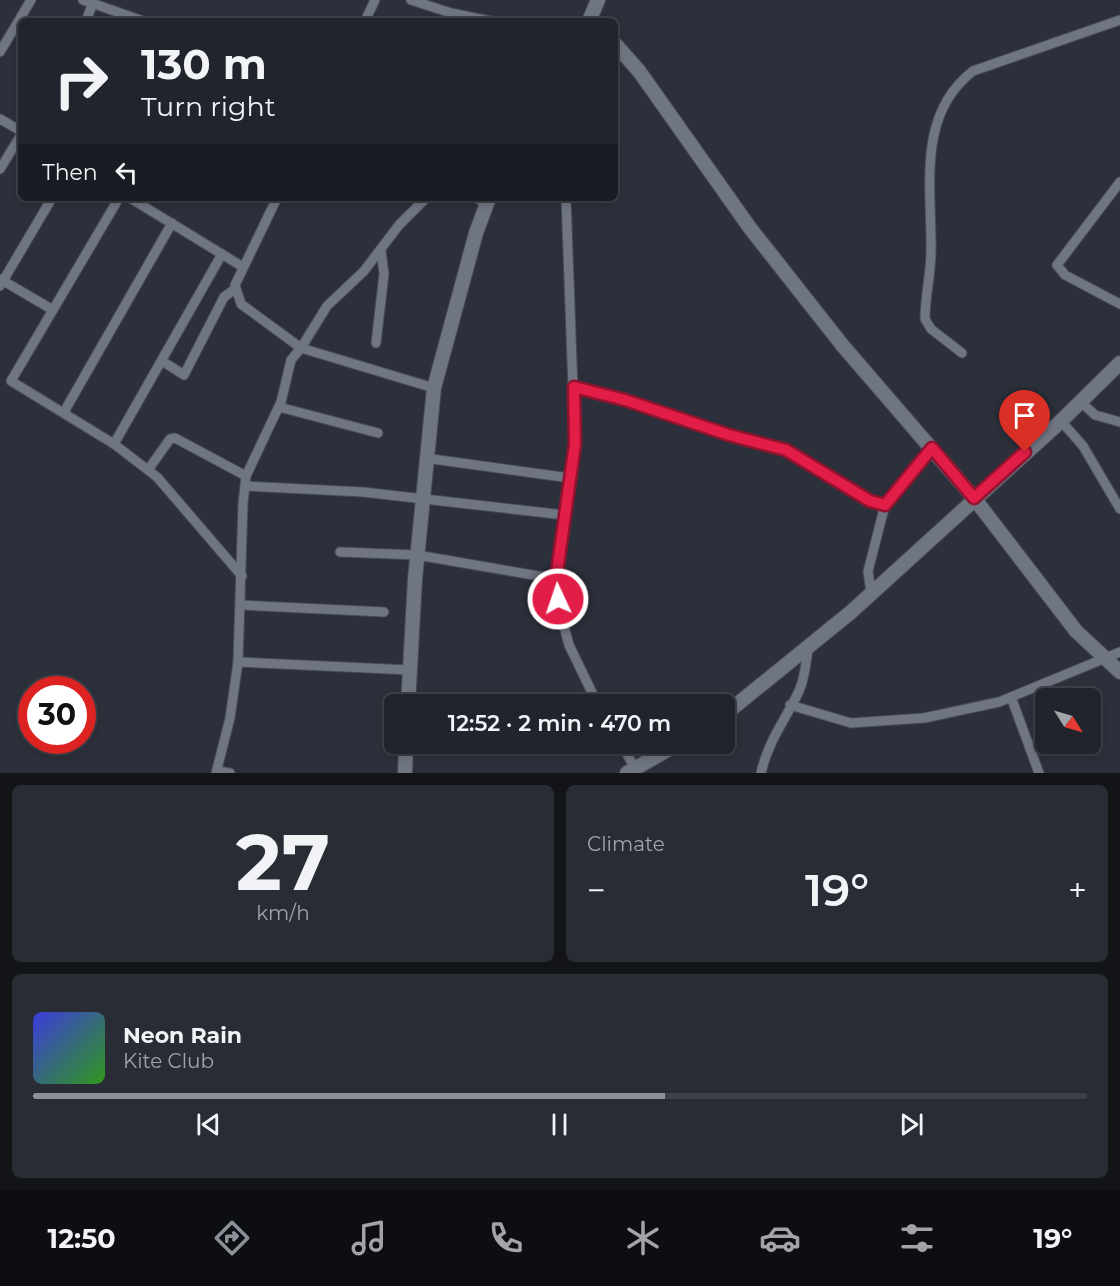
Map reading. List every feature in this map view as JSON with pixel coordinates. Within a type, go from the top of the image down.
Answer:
[{"type":"street","points":[[20,18],[31,0]]},
{"type":"street","points":[[82,0],[135,18]]},
{"type":"street","points":[[366,18],[375,0]]},
{"type":"street","points":[[411,0],[475,18]]},
{"type":"street","points":[[590,18],[598,0]]},
{"type":"street","points":[[87,18],[93,3]]},
{"type":"street","points":[[962,353],[931,328],[925,319],[932,249],[928,167],[946,98],[958,82],[972,71],[1120,20]]},
{"type":"street","points":[[0,52],[18,22]]},
{"type":"street","points":[[618,47],[639,71],[772,255],[843,346],[974,498],[1057,608],[1103,659],[1120,672]]},
{"type":"street","points":[[0,119],[18,131]]},
{"type":"street","points":[[0,169],[18,138]]},
{"type":"street","points":[[1120,182],[1057,265],[1059,270],[1078,283],[1120,304]]},
{"type":"street","points":[[50,201],[1,282],[53,310]]},
{"type":"street","points":[[117,201],[11,381],[114,444],[148,470],[177,498],[212,544],[242,576]]},
{"type":"street","points":[[135,201],[243,267]]},
{"type":"street","points":[[162,361],[184,375],[224,297],[235,290],[243,267],[276,201]]},
{"type":"street","points":[[230,773],[217,772],[230,718],[238,662],[245,481],[279,407],[291,360],[302,348],[327,306],[381,251],[399,225],[423,201]]},
{"type":"street","points":[[409,694],[425,458],[434,388],[483,201]]},
{"type":"street","points":[[566,201],[575,444],[556,579],[562,619],[569,645],[593,694]]},
{"type":"street","points":[[64,412],[172,223]]},
{"type":"street","points":[[376,343],[384,274],[381,251]]},
{"type":"street","points":[[114,444],[222,254]]},
{"type":"street","points":[[235,290],[241,304],[302,348],[434,388]]},
{"type":"street","points":[[735,706],[808,649],[871,593],[1061,421],[1120,363]]},
{"type":"street","points":[[574,387],[625,400],[729,435],[786,450],[870,501],[885,505]]},
{"type":"street","points":[[1081,402],[1095,415],[1120,422]]},
{"type":"street","points":[[279,407],[378,433]]},
{"type":"street","points":[[1061,421],[1083,446],[1120,509]]},
{"type":"street","points":[[148,470],[166,443],[175,438],[245,481],[422,498],[564,515]]},
{"type":"street","points":[[871,593],[867,571],[885,505],[932,448]]},
{"type":"street","points":[[425,458],[570,478]]},
{"type":"street","points":[[340,552],[417,555],[556,579]]},
{"type":"street","points":[[241,605],[384,612]]},
{"type":"street","points":[[761,773],[769,746],[799,691],[806,670],[808,649]]},
{"type":"street","points":[[790,705],[851,723],[924,718],[1011,697],[1120,652]]},
{"type":"street","points":[[238,662],[410,670]]},
{"type":"street","points":[[1011,697],[1039,773]]},
{"type":"street","points":[[405,773],[406,754]]},
{"type":"street","points":[[625,754],[631,770],[660,754]]},
{"type":"route","points":[[558,599],[556,579],[575,444],[574,387],[625,400],[705,425],[729,435],[786,450],[870,501],[885,505],[899,485],[932,448],[974,498],[1025,452]]}]
